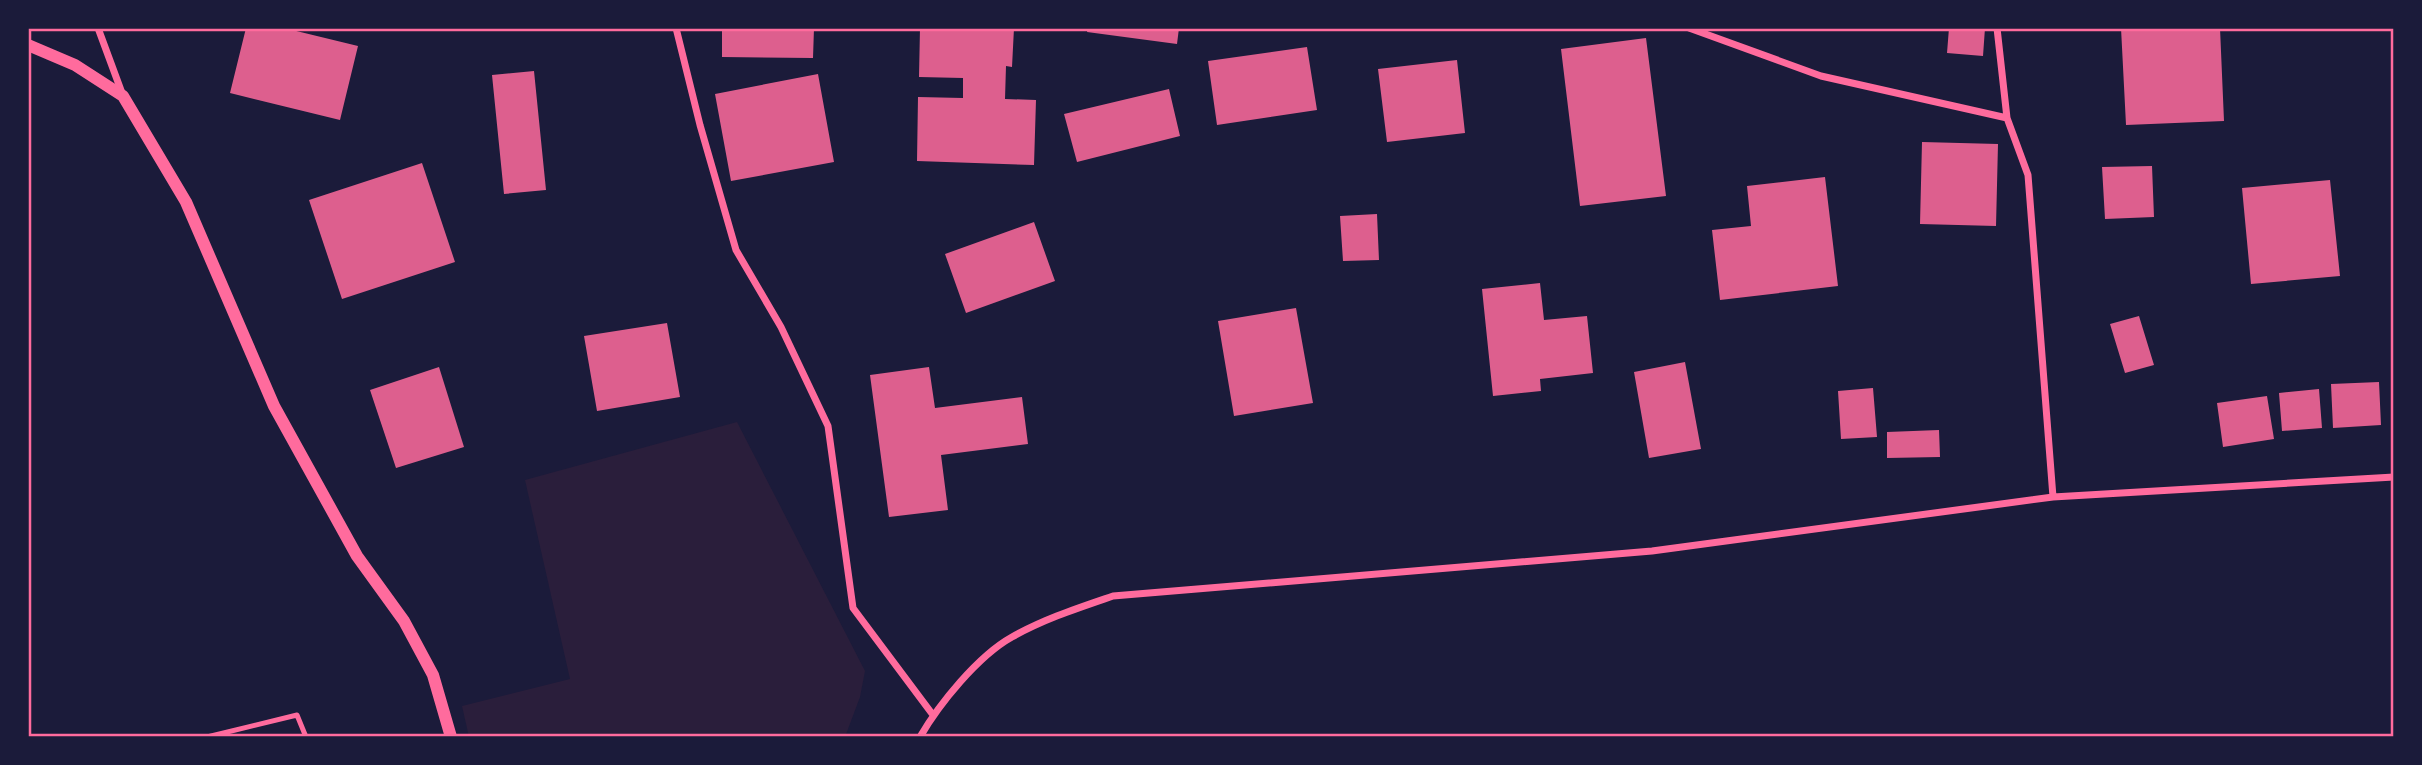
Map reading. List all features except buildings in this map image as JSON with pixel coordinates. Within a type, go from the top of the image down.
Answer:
[{"type":"street","points":[[97,28],[123,96],[186,202],[274,406],[357,556],[404,621],[433,675],[452,737]]},
{"type":"street","points":[[676,28],[700,125],[736,250],[781,327],[828,426],[853,608],[933,715]]},
{"type":"street","points":[[1689,28],[1821,76],[2007,118]]},
{"type":"street","points":[[1997,28],[2007,118],[2028,176],[2053,497]]},
{"type":"street","points":[[28,45],[75,65],[123,96]]},
{"type":"street","points":[[920,737],[933,715],[966,675],[1009,638],[1057,615],[1113,596],[1652,551],[2053,497],[2394,477]]},
{"type":"lane","points":[[207,737],[297,715],[306,737]]},
{"type":"shaded area","points":[[737,422],[865,671],[860,697],[845,737],[469,737],[462,706],[570,679],[525,480]]}]
